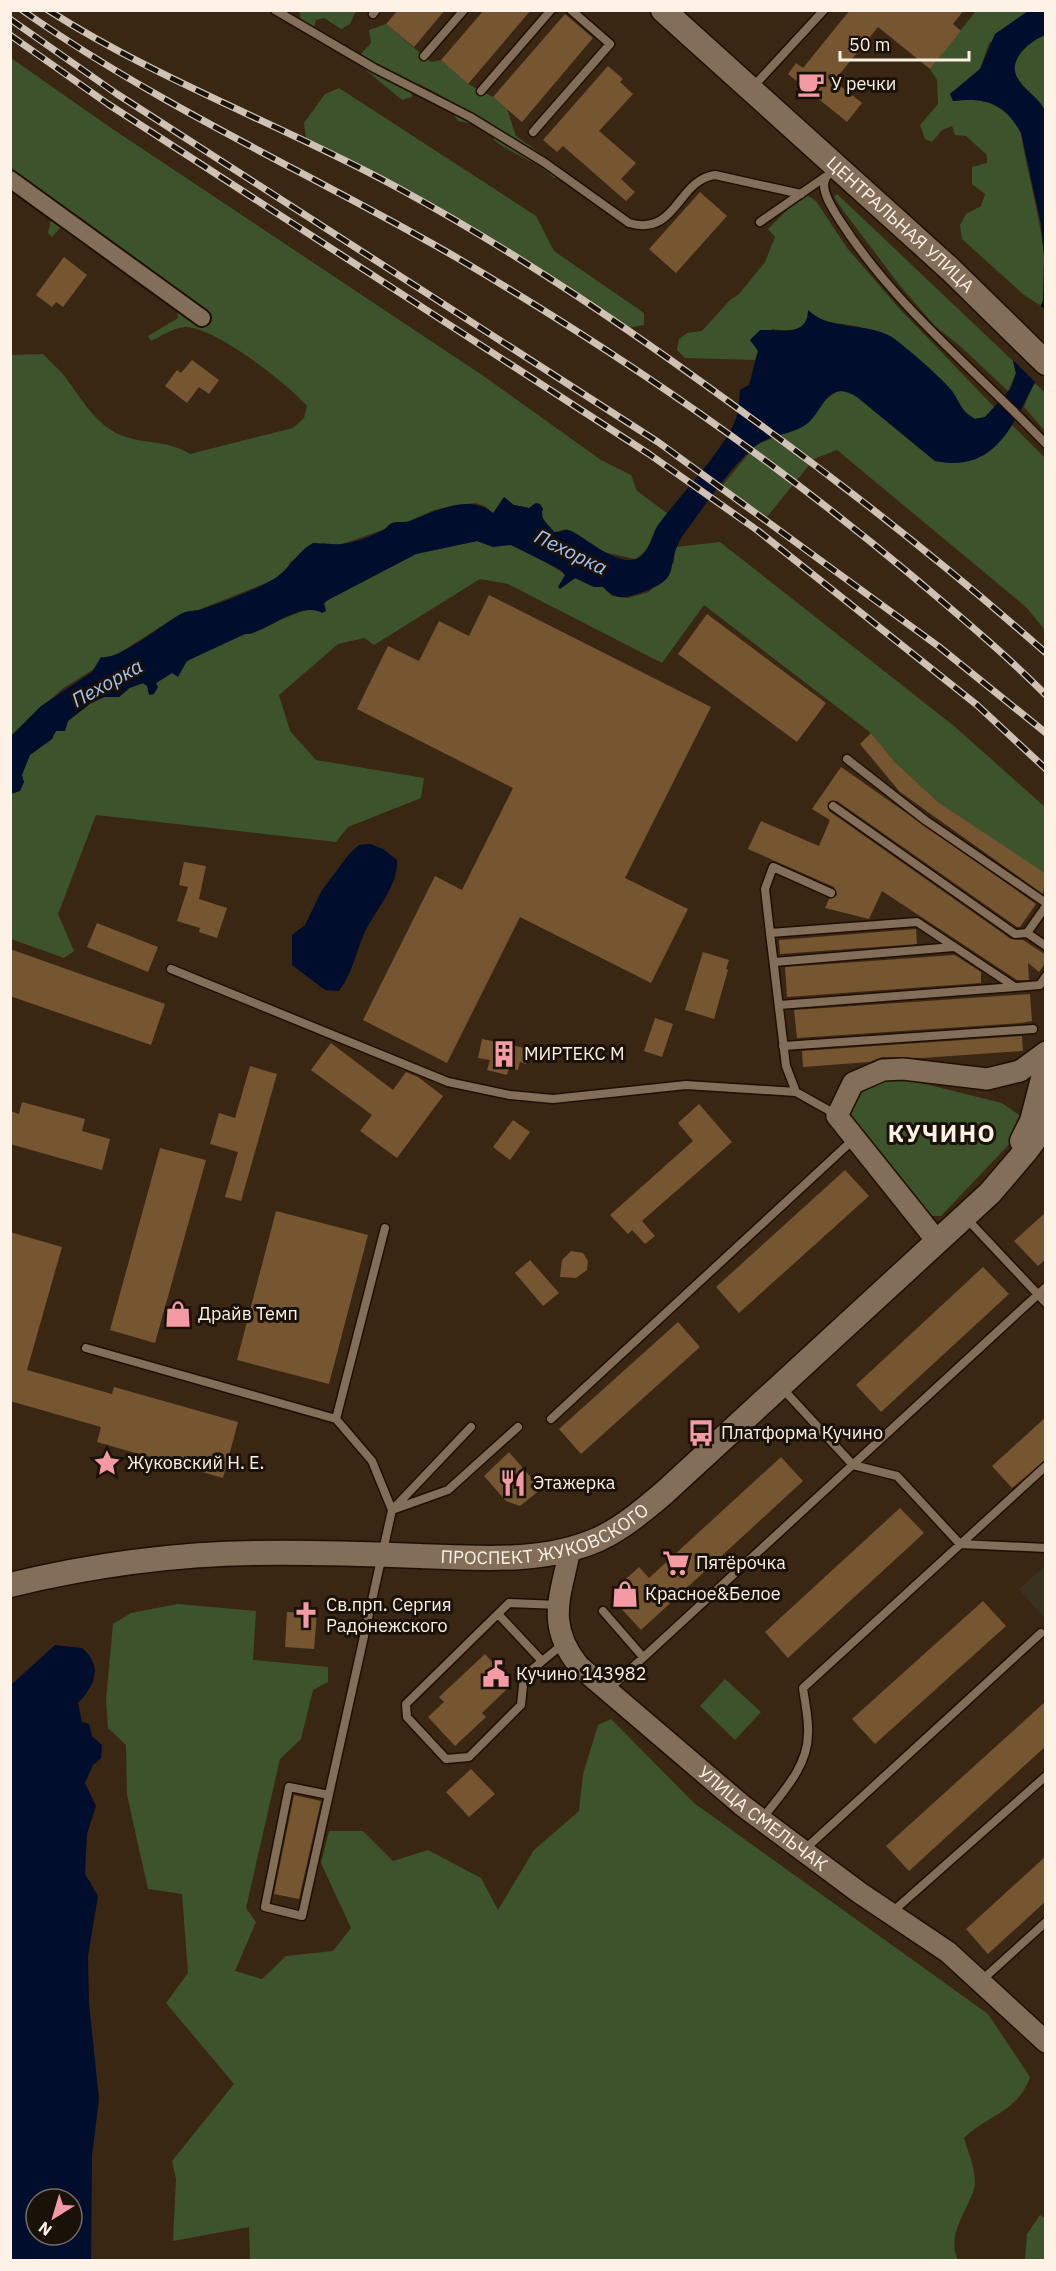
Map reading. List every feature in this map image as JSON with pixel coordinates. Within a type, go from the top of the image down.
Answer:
[{"type":"main road","name":"ЦЕНТРАЛЬНАЯ УЛИЦА","points":[[663,10],[752,88],[831,171],[1006,324],[1046,363]]},
{"type":"main road","name":"ПРОСПЕКТ ЖУКОВСКОГО","points":[[964,1216],[1024,1138],[1032,1120],[1046,1067]]},
{"type":"main road","name":"ПРОСПЕКТ ЖУКОВСКОГО","points":[[10,1585],[129,1561],[194,1555],[258,1553],[503,1558],[570,1549],[598,1539],[640,1513],[781,1387],[990,1193],[1046,1124]]},
{"type":"street","points":[[10,179],[202,318]]},
{"type":"street","points":[[937,1241],[837,1116],[853,1083],[883,1070],[903,1069],[987,1079],[1020,1071],[1046,1052]]},
{"type":"street","points":[[990,1193],[1046,1147]]},
{"type":"street","name":"УЛИЦА СМЕЛЬЧАК","points":[[570,1549],[559,1605],[558,1628],[563,1644],[579,1666],[761,1820],[891,1914],[948,1952],[982,1981],[1046,2043]]},
{"type":"lane","points":[[275,10],[374,68],[470,117],[545,163],[629,223],[642,227],[655,225],[667,216],[695,185],[708,176],[715,175],[801,194]]},
{"type":"lane","points":[[424,56],[464,10]]},
{"type":"lane","points":[[481,91],[550,10]]},
{"type":"lane","points":[[533,132],[610,44],[571,10]]},
{"type":"lane","points":[[752,88],[824,10]]},
{"type":"lane","points":[[760,222],[831,171]]},
{"type":"lane","points":[[831,171],[824,188],[829,202],[854,242],[931,332],[1046,444]]},
{"type":"lane","points":[[848,759],[926,820],[1046,904],[1027,933]]},
{"type":"lane","points":[[832,806],[1016,934],[1027,933],[1046,946]]},
{"type":"lane","points":[[796,1092],[786,1066],[765,889],[773,867],[831,893]]},
{"type":"lane","points":[[771,933],[917,922],[1015,987]]},
{"type":"lane","points":[[774,962],[955,947]]},
{"type":"lane","points":[[171,969],[448,1082],[510,1095],[553,1099],[686,1085],[796,1092],[837,1116]]},
{"type":"lane","points":[[779,1005],[1040,985],[1046,976]]},
{"type":"lane","points":[[783,1046],[1033,1029]]},
{"type":"lane","points":[[551,1419],[855,1138]]},
{"type":"lane","points":[[964,1216],[1046,1303]]},
{"type":"lane","points":[[336,1419],[385,1228]]},
{"type":"lane","points":[[606,1691],[1046,1287]]},
{"type":"lane","points":[[86,1348],[336,1419],[372,1461],[392,1510],[384,1555],[302,1916],[266,1907],[290,1787],[329,1795]]},
{"type":"lane","points":[[781,1387],[852,1465],[897,1476],[960,1544],[1046,1548]]},
{"type":"lane","points":[[392,1510],[471,1427]]},
{"type":"lane","points":[[392,1510],[448,1490],[518,1427]]},
{"type":"lane","points":[[761,1820],[797,1772],[806,1752],[809,1734],[803,1688],[1046,1466]]},
{"type":"lane","points":[[559,1605],[509,1603],[406,1704],[407,1718],[446,1759],[469,1757],[521,1705],[524,1676],[563,1644]]},
{"type":"lane","points":[[603,1611],[643,1657]]},
{"type":"lane","points":[[498,1614],[542,1661]]},
{"type":"lane","points":[[803,1851],[1041,1633]]},
{"type":"lane","points":[[891,1914],[1046,1776]]},
{"type":"lane","points":[[982,1981],[1046,1923]]},
{"type":"shaded area","points":[[1045,1566],[1045,1619],[1019,1589]]},
{"type":"green space","points":[[296,11],[356,11],[350,24],[341,29],[324,18],[316,20],[312,33],[300,23],[300,13]]},
{"type":"green space","points":[[976,11],[1028,11],[989,43],[980,69],[950,94],[953,101],[975,100],[993,104],[1008,115],[1021,133],[1043,245],[1045,288],[1041,306],[1024,295],[962,239],[960,225],[966,214],[981,206],[985,194],[972,184],[972,167],[987,163],[987,155],[966,136],[955,135],[952,126],[942,130],[932,142],[925,139],[920,125],[938,104],[937,80],[930,69]]},
{"type":"green space","points":[[386,24],[431,62],[441,60],[468,84],[493,97],[507,109],[516,136],[561,168],[562,177],[554,178],[540,167],[494,140],[494,126],[486,120],[478,125],[458,121],[440,95],[419,84],[412,89],[412,97],[402,100],[361,66],[359,56],[371,43],[369,30]]},
{"type":"green space","points":[[1045,35],[1045,111],[1020,82],[1015,67],[1016,60],[1025,48]]},
{"type":"green space","points":[[11,58],[111,128],[485,377],[601,460],[631,475],[637,491],[667,513],[645,551],[635,559],[599,551],[566,529],[554,532],[546,525],[535,503],[529,508],[514,505],[493,513],[485,506],[475,503],[434,510],[407,522],[393,523],[385,529],[340,545],[323,543],[291,561],[284,573],[271,581],[198,610],[184,612],[62,689],[11,736],[11,355],[43,354],[63,374],[92,414],[120,435],[171,446],[190,454],[293,428],[304,418],[307,406],[284,384],[250,358],[198,329],[181,327],[151,341],[148,336],[178,318],[177,311],[60,228],[52,237],[48,233],[51,219],[11,191]]},
{"type":"green space","points":[[339,88],[536,216],[554,251],[644,313],[644,325],[627,328],[467,227],[306,139],[304,123],[325,94]]},
{"type":"green space","points":[[837,194],[1013,361],[1016,373],[1008,391],[936,327],[901,287],[842,209],[834,197]]},
{"type":"green space","points":[[807,195],[816,201],[847,248],[898,307],[995,408],[985,417],[975,419],[963,410],[952,391],[892,337],[857,326],[822,321],[808,311],[805,323],[801,327],[790,330],[772,329],[756,347],[758,351],[755,360],[685,358],[677,350],[679,339],[687,333],[702,331],[730,300],[739,294],[765,262],[775,237],[768,229],[800,197]]},
{"type":"green space","points":[[1034,382],[1045,393],[1045,431],[1024,407]]},
{"type":"green space","points":[[838,391],[848,391],[857,397],[935,461],[958,462],[979,455],[997,443],[1012,425],[1045,458],[1045,630],[1026,607],[837,450],[814,459],[766,518],[721,487],[756,445],[809,422],[821,403]]},
{"type":"green space","points":[[477,541],[510,545],[529,554],[565,575],[564,586],[575,578],[594,587],[603,587],[612,596],[628,598],[649,592],[674,562],[675,547],[720,542],[954,726],[1045,807],[1045,874],[938,802],[895,762],[871,733],[704,605],[662,663],[508,584],[480,579],[374,645],[364,638],[338,644],[279,695],[290,731],[316,760],[424,778],[421,798],[348,827],[336,842],[96,815],[58,914],[74,951],[64,958],[11,939],[11,794],[32,751],[47,743],[56,731],[64,731],[68,721],[91,703],[104,697],[119,697],[130,688],[143,683],[147,686],[158,682],[208,649],[245,634],[252,634],[263,626],[306,610],[316,610],[328,600],[416,554]]},
{"type":"green space","points":[[893,1076],[1002,1103],[1022,1117],[1016,1137],[941,1216],[930,1216],[850,1124],[846,1099],[857,1087]]},
{"type":"green space","points":[[178,1604],[256,1611],[253,1660],[328,1667],[328,1682],[313,1690],[301,1739],[280,1759],[246,1908],[256,1922],[235,1971],[262,1979],[286,1956],[333,1951],[351,1928],[321,1863],[329,1831],[363,1831],[393,1861],[428,1850],[481,1878],[498,1910],[534,1850],[579,1811],[583,1774],[598,1725],[611,1719],[694,1803],[988,2014],[1030,2077],[1018,2098],[1010,2106],[964,2138],[972,2163],[975,2183],[954,2242],[958,2260],[250,2260],[249,2227],[173,2241],[176,2179],[172,2161],[234,2084],[166,2003],[188,1973],[182,1894],[148,1889],[127,1795],[126,1745],[108,1728],[106,1700],[113,1624],[131,1613]]},
{"type":"green space","points":[[725,1679],[761,1712],[735,1740],[700,1706]]},
{"type":"green space","points":[[1040,2215],[1045,2218],[1045,2260],[1025,2260],[1027,2234]]},
{"type":"water","name":"Пехорка","points":[[1028,11],[1045,11],[1045,35],[1025,48],[1016,60],[1015,67],[1020,82],[1045,111],[1045,366],[1016,419],[993,448],[978,458],[959,463],[935,461],[857,397],[847,392],[833,393],[808,423],[796,430],[763,441],[737,464],[683,535],[677,546],[668,577],[652,588],[631,596],[618,597],[603,587],[594,587],[575,578],[560,589],[558,587],[565,575],[561,570],[511,545],[493,547],[477,541],[416,554],[328,600],[324,603],[326,611],[322,613],[313,610],[293,614],[187,661],[178,677],[172,673],[156,683],[158,687],[154,694],[149,695],[147,686],[143,683],[129,688],[119,697],[104,697],[91,703],[68,721],[65,731],[56,731],[52,739],[30,755],[22,775],[24,782],[20,791],[11,794],[11,736],[41,706],[92,672],[101,657],[119,653],[181,614],[218,604],[264,584],[283,572],[301,552],[313,543],[352,542],[375,534],[392,523],[408,522],[441,509],[463,504],[484,507],[493,513],[504,497],[514,505],[529,508],[536,503],[540,504],[543,509],[543,519],[554,532],[569,530],[619,558],[628,560],[641,557],[658,525],[713,457],[731,429],[737,415],[740,390],[749,385],[758,351],[750,340],[760,330],[784,331],[798,328],[807,319],[808,310],[826,321],[870,329],[890,336],[941,379],[967,414],[975,419],[985,417],[1011,388],[1016,373],[1013,361],[1043,301],[1044,257],[1041,224],[1021,133],[1015,123],[993,104],[975,100],[953,101],[950,94],[980,69],[995,34]]},
{"type":"water","points":[[370,844],[383,849],[397,860],[394,880],[367,927],[343,985],[339,991],[325,990],[292,965],[292,935],[305,925],[322,890],[350,853],[359,845]]},
{"type":"water","points":[[55,1645],[82,1648],[93,1662],[95,1669],[92,1683],[78,1703],[82,1722],[89,1724],[92,1736],[102,1745],[101,1758],[93,1765],[85,1783],[96,1806],[87,1834],[85,1874],[98,1896],[88,1956],[89,2003],[99,2099],[92,2156],[91,2260],[11,2260],[11,1685]]},
{"type":"pier","points":[[1039,304],[1045,310],[1046,371],[1037,384],[1011,358]]},
{"type":"building","points":[[398,10],[445,10],[414,47],[386,24]]},
{"type":"building","points":[[484,10],[531,10],[468,84],[441,60]]},
{"type":"building","points":[[850,10],[964,10],[953,24],[961,31],[930,69],[878,27],[834,81],[862,103],[847,122],[788,74],[796,63],[803,68]]},
{"type":"building","points":[[565,14],[593,38],[522,122],[493,97]]},
{"type":"building","points":[[608,66],[623,79],[620,82],[633,94],[599,131],[636,163],[621,179],[635,192],[626,201],[563,146],[557,152],[543,140]]},
{"type":"building","points":[[700,192],[727,216],[676,273],[649,249]]},
{"type":"building","points":[[64,257],[87,275],[63,307],[56,302],[52,307],[36,295]]},
{"type":"building","points":[[192,360],[219,380],[209,394],[199,387],[187,403],[165,386],[177,370],[181,373]]},
{"type":"building","points":[[489,595],[711,707],[625,878],[688,909],[651,983],[520,917],[447,1063],[363,1020],[435,876],[462,890],[513,788],[357,709],[388,646],[419,661],[439,621],[469,636]]},
{"type":"building","points":[[707,614],[826,703],[797,742],[678,654]]},
{"type":"building","points":[[871,733],[895,762],[938,802],[1046,874],[1043,894],[900,792],[860,744]]},
{"type":"building","points":[[841,767],[1036,904],[1020,927],[1017,927],[837,801],[828,803],[829,811],[1011,939],[1023,940],[1046,955],[1046,962],[1039,972],[1028,963],[1029,980],[1017,980],[882,891],[869,919],[825,908],[829,899],[837,895],[834,887],[748,849],[761,821],[819,846],[830,820],[812,809]]},
{"type":"building","points":[[184,862],[206,866],[199,899],[227,908],[217,938],[199,932],[200,928],[177,921],[188,887],[179,885]]},
{"type":"building","points":[[97,923],[158,947],[148,972],[87,947]]},
{"type":"building","points":[[916,929],[917,944],[780,954],[779,940]]},
{"type":"building","points":[[10,949],[165,1004],[151,1045],[10,996]]},
{"type":"building","points":[[703,952],[729,960],[714,1019],[685,1010]]},
{"type":"building","points":[[955,955],[981,972],[981,983],[787,997],[785,967]]},
{"type":"building","points":[[1030,994],[1032,1021],[797,1038],[794,1010]]},
{"type":"building","points":[[655,1018],[673,1024],[662,1057],[644,1051]]},
{"type":"building","points":[[1022,1036],[1023,1051],[922,1058],[882,1057],[869,1062],[803,1067],[802,1051]]},
{"type":"building","name":"МИРТЕКС М","points":[[482,1039],[530,1049],[526,1064],[520,1062],[518,1070],[509,1068],[507,1075],[487,1070],[490,1060],[478,1058]]},
{"type":"building","points":[[331,1043],[393,1090],[406,1072],[418,1077],[443,1096],[397,1158],[360,1131],[372,1115],[311,1070]]},
{"type":"building","points":[[250,1066],[277,1074],[241,1201],[225,1197],[238,1152],[210,1144],[219,1113],[235,1118]]},
{"type":"building","points":[[22,1102],[85,1119],[82,1131],[110,1139],[102,1170],[10,1144],[10,1111],[19,1114]]},
{"type":"building","points":[[699,1104],[732,1142],[642,1221],[655,1236],[645,1244],[632,1230],[628,1234],[610,1215],[693,1141],[678,1123]]},
{"type":"building","points":[[513,1120],[530,1132],[510,1160],[493,1147]]},
{"type":"building","points":[[160,1148],[206,1160],[155,1343],[110,1330]]},
{"type":"building","points":[[845,1170],[869,1196],[739,1313],[716,1287]]},
{"type":"building","points":[[276,1211],[368,1235],[329,1384],[237,1360]]},
{"type":"building","points":[[1046,1212],[1046,1259],[1038,1266],[1014,1241]]},
{"type":"building","points":[[10,1232],[62,1247],[27,1370],[112,1394],[114,1387],[238,1422],[223,1478],[97,1442],[101,1427],[10,1401]]},
{"type":"building","points":[[571,1251],[583,1253],[588,1261],[587,1270],[576,1278],[560,1277],[562,1260]]},
{"type":"building","points":[[530,1260],[559,1293],[543,1306],[515,1273]]},
{"type":"building","points":[[983,1267],[1009,1294],[881,1412],[856,1385]]},
{"type":"building","points":[[678,1322],[700,1347],[581,1454],[559,1429]]},
{"type":"building","points":[[1046,1417],[1046,1460],[1012,1488],[992,1466]]},
{"type":"building","name":"Этажерка","points":[[509,1452],[541,1489],[520,1506],[506,1501],[484,1476]]},
{"type":"building","points":[[781,1457],[803,1481],[641,1630],[617,1604],[617,1587],[639,1567],[649,1578]]},
{"type":"building","points":[[900,1508],[924,1533],[788,1658],[765,1632]]},
{"type":"building","points":[[983,1601],[1006,1626],[875,1744],[852,1719]]},
{"type":"building","points":[[287,1612],[317,1613],[314,1649],[285,1647]]},
{"type":"building","points":[[485,1654],[501,1672],[496,1677],[507,1689],[482,1713],[486,1717],[455,1746],[428,1717],[444,1702],[439,1697]]},
{"type":"building","points":[[1046,1701],[1046,1746],[909,1871],[886,1846]]},
{"type":"building","points":[[471,1769],[495,1794],[469,1817],[446,1792]]},
{"type":"building","points":[[294,1795],[321,1801],[299,1899],[274,1894]]},
{"type":"building","points":[[1046,1856],[1046,1901],[988,1954],[966,1929]]},
{"type":"railway","points":[[22,10],[128,78],[459,259],[634,369],[748,448],[858,531],[980,634],[1046,695]]},
{"type":"railway","points":[[48,10],[134,59],[400,189],[535,269],[666,357],[827,474],[938,561],[1046,653]]},
{"type":"railway","points":[[10,19],[117,94],[658,442],[938,646],[1046,733]]},
{"type":"railway","points":[[10,35],[108,104],[649,454],[757,530],[977,705],[1046,769]]},
{"type":"place","name":"У речки","points":[[811,84]]},
{"type":"place","name":"МИРТЕКС М","points":[[504,1054]]},
{"type":"place","name":"Драйв Темп","points":[[178,1314]]},
{"type":"place","name":"Платформа Кучино","points":[[701,1433]]},
{"type":"place","name":"Жуковский Н. Е.","points":[[107,1463]]},
{"type":"place","name":"Этажерка","points":[[513,1483]]},
{"type":"place","name":"Пятёрочка","points":[[676,1563]]},
{"type":"place","name":"Красное&Белое","points":[[625,1594]]},
{"type":"place","name":"Св.прп. Сергия Радонежского","points":[[306,1615]]},
{"type":"place","name":"Кучино 143982","points":[[496,1674]]},
{"type":"district","name":"КУЧИНО","points":[[942,1134]]}]
